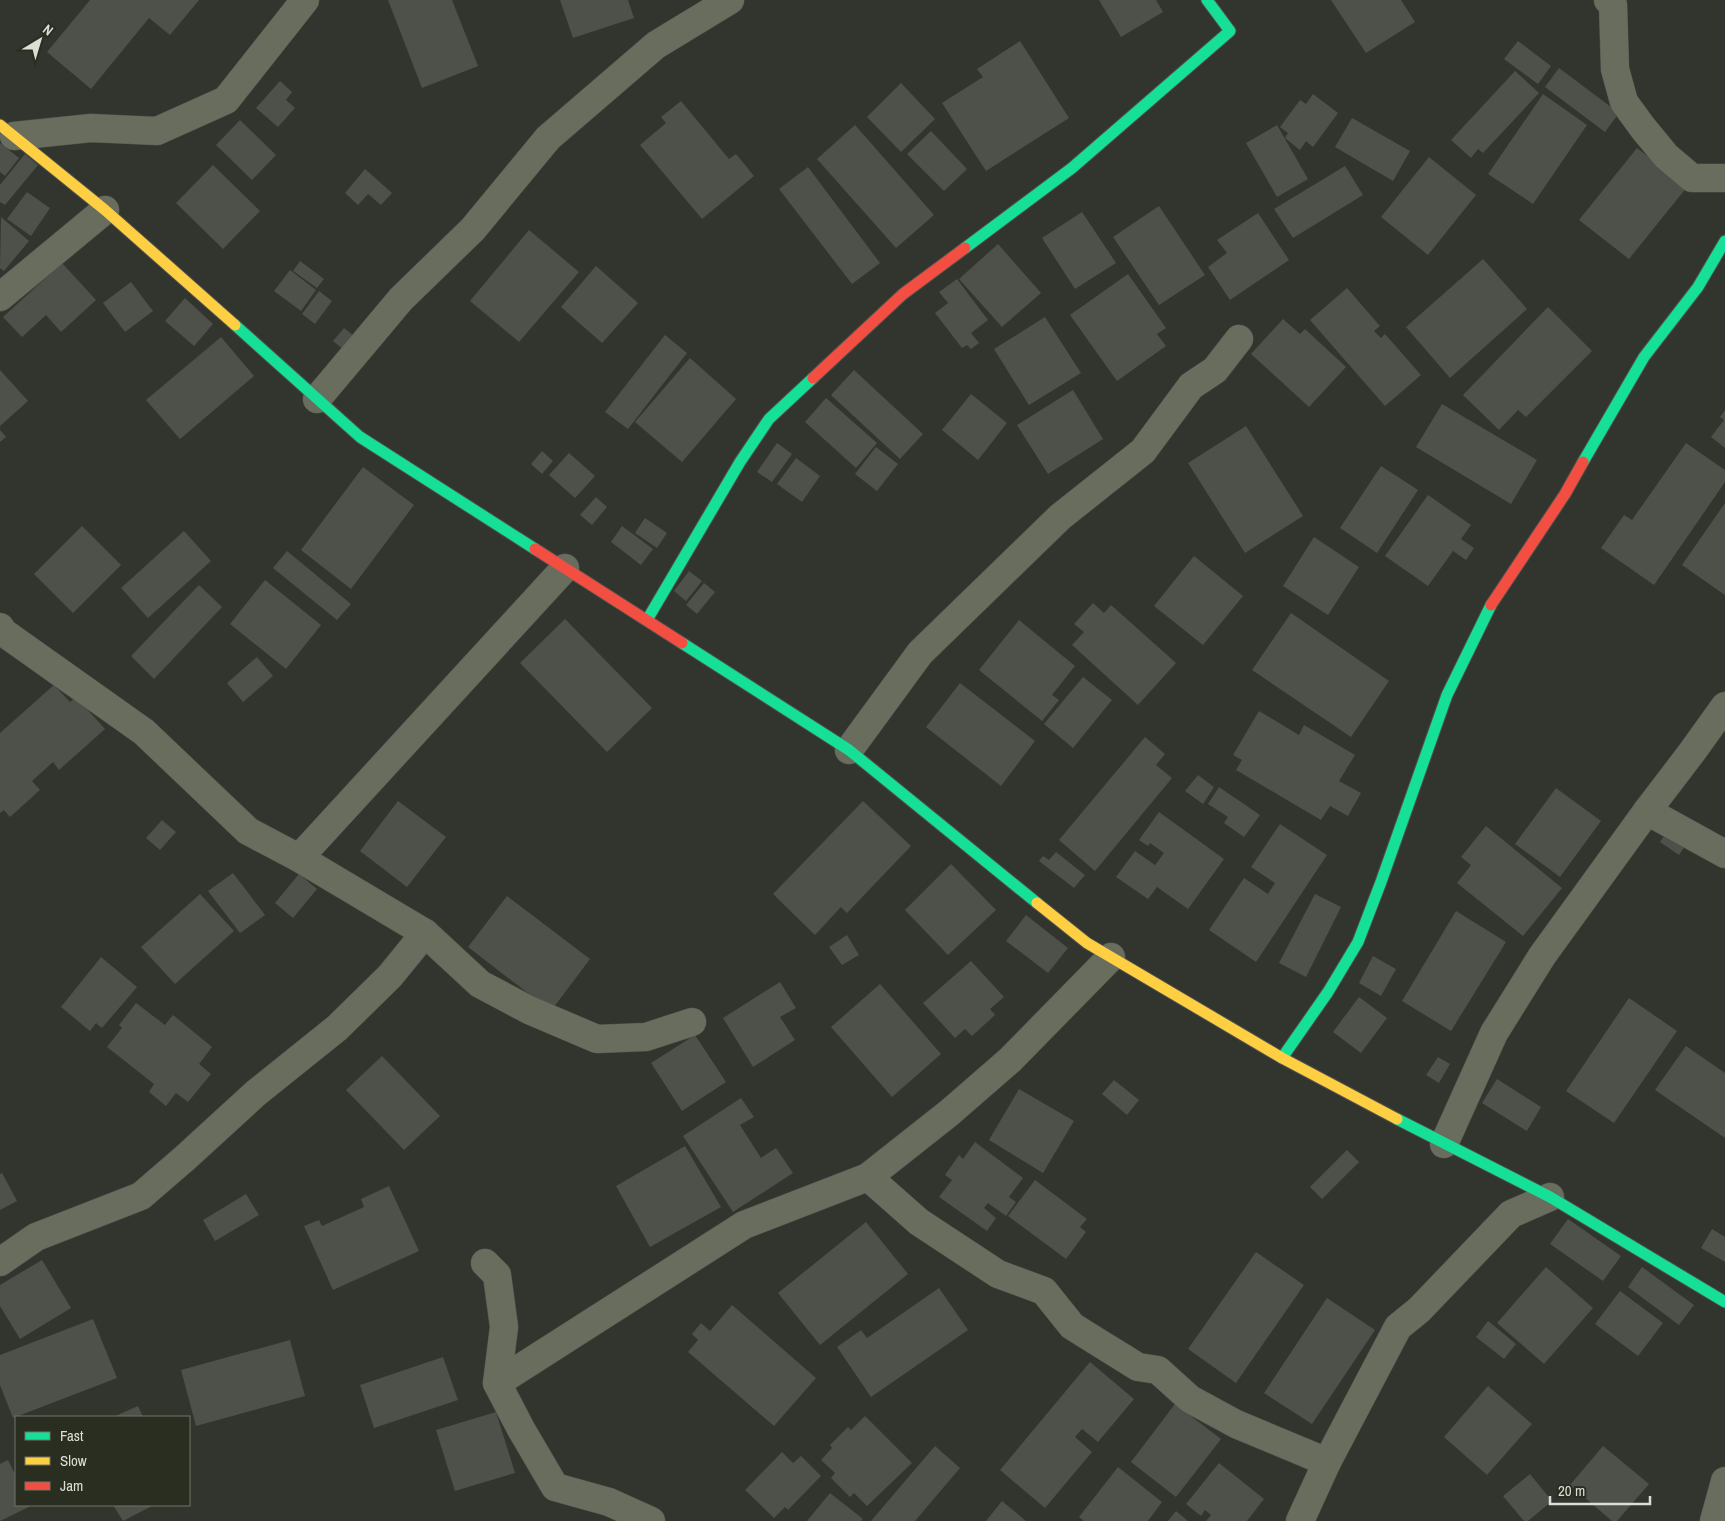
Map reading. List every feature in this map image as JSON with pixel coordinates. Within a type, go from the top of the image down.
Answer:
[{"type":"street","points":[[7,131],[91,128],[157,131],[226,100],[305,0]]},
{"type":"street","points":[[317,399],[401,300],[474,229],[548,138],[656,45],[730,0]]},
{"type":"street","points":[[646,620],[740,462],[770,419],[903,294],[1072,168],[1230,31],[1207,0]]},
{"type":"street","points":[[1608,0],[1613,5],[1615,69],[1624,102],[1642,128],[1666,156],[1692,178],[1725,178]]},
{"type":"street","points":[[7,131],[105,210],[360,438],[849,750],[1087,943],[1282,1058],[1444,1144],[1550,1197],[1725,1302]]},
{"type":"street","points":[[0,297],[105,210]]},
{"type":"street","points":[[1282,1058],[1328,992],[1358,942],[1447,695],[1486,613],[1565,494],[1644,357],[1698,287],[1725,240]]},
{"type":"street","points":[[849,750],[920,653],[1060,516],[1143,450],[1191,386],[1215,370],[1239,339]]},
{"type":"street","points":[[299,858],[565,568]]},
{"type":"street","points":[[0,627],[3,632],[144,732],[248,831],[299,858],[424,933],[480,984],[528,1010],[597,1039],[646,1037],[692,1022]]},
{"type":"street","points":[[1444,1144],[1494,1033],[1542,956],[1646,811],[1725,706]]},
{"type":"street","points":[[1646,811],[1725,854]]},
{"type":"street","points":[[0,1262],[36,1237],[141,1196],[186,1158],[256,1093],[337,1028],[390,976],[424,933]]},
{"type":"street","points":[[498,1383],[744,1225],[868,1177],[949,1113],[1010,1060],[1110,957]]},
{"type":"street","points":[[868,1177],[919,1222],[998,1274],[1044,1291],[1072,1326],[1096,1341],[1138,1367],[1158,1370],[1190,1399],[1236,1424],[1327,1462]]},
{"type":"street","points":[[1300,1521],[1327,1462],[1398,1327],[1419,1310],[1511,1214],[1550,1197]]},
{"type":"street","points":[[485,1263],[497,1275],[504,1327],[498,1383],[521,1429],[555,1487],[609,1502],[651,1521]]},
{"type":"street","points":[[1714,1521],[1725,1481]]},
{"type":"building","points":[[90,0],[199,0],[170,35],[149,18],[91,89],[47,52]]},
{"type":"building","points":[[388,0],[452,0],[478,66],[422,88]]},
{"type":"building","points":[[560,0],[628,0],[634,18],[573,38]]},
{"type":"building","points":[[1099,0],[1156,0],[1163,12],[1121,37]]},
{"type":"building","points":[[1331,0],[1401,0],[1415,22],[1366,53]]},
{"type":"building","points":[[1020,41],[1069,118],[986,171],[942,103],[983,77],[977,69]]},
{"type":"building","points":[[1518,41],[1551,66],[1538,84],[1504,59]]},
{"type":"building","points":[[1559,68],[1619,113],[1605,132],[1545,87]]},
{"type":"building","points":[[1515,71],[1539,93],[1483,153],[1478,149],[1471,158],[1451,140]]},
{"type":"building","points":[[280,81],[292,92],[286,100],[295,108],[278,127],[256,108]]},
{"type":"building","points":[[901,83],[935,119],[901,152],[867,117]]},
{"type":"building","points":[[1313,94],[1338,113],[1313,147],[1306,141],[1300,150],[1285,138],[1288,133],[1280,127],[1300,100],[1306,104]]},
{"type":"building","points":[[1543,94],[1587,125],[1533,204],[1488,174]]},
{"type":"building","points":[[681,101],[729,159],[736,154],[754,176],[702,219],[640,145],[666,123],[661,117]]},
{"type":"building","points":[[1352,118],[1410,151],[1393,181],[1335,147]]},
{"type":"building","points":[[240,120],[276,155],[252,180],[216,145]]},
{"type":"building","points":[[855,125],[934,215],[896,248],[817,159]]},
{"type":"building","points":[[1277,125],[1308,179],[1277,197],[1246,143]]},
{"type":"building","points":[[931,131],[967,169],[944,191],[907,154]]},
{"type":"building","points":[[0,143],[19,158],[5,176],[0,172]]},
{"type":"building","points":[[1637,148],[1687,187],[1629,259],[1579,220]]},
{"type":"building","points":[[25,154],[38,165],[5,205],[0,202],[0,185]]},
{"type":"building","points":[[1429,157],[1476,195],[1428,255],[1381,217]]},
{"type":"building","points":[[213,165],[260,211],[223,249],[176,203]]},
{"type":"building","points":[[1345,166],[1363,195],[1293,238],[1274,209]]},
{"type":"building","points":[[808,167],[880,263],[852,284],[779,189]]},
{"type":"building","points":[[365,169],[392,193],[381,205],[368,194],[358,205],[345,193]]},
{"type":"building","points":[[27,192],[50,208],[31,236],[7,219]]},
{"type":"building","points":[[1159,206],[1205,275],[1159,305],[1113,237]]},
{"type":"building","points":[[1082,212],[1116,263],[1075,289],[1042,238]]},
{"type":"building","points":[[1258,213],[1289,260],[1230,300],[1208,267],[1227,253],[1217,240]]},
{"type":"building","points":[[1,217],[29,241],[4,271],[0,268]]},
{"type":"building","points":[[529,230],[579,272],[519,342],[470,301]]},
{"type":"building","points":[[998,244],[1041,293],[1002,327],[959,279]]},
{"type":"building","points":[[1483,259],[1527,309],[1450,378],[1406,327]]},
{"type":"building","points":[[300,261],[324,279],[317,288],[293,271]]},
{"type":"building","points":[[62,263],[96,300],[61,332],[46,315],[22,337],[3,317]]},
{"type":"building","points":[[596,266],[638,303],[602,343],[561,307]]},
{"type":"building","points":[[290,270],[316,290],[301,311],[274,291]]},
{"type":"building","points":[[1128,274],[1166,328],[1157,334],[1166,346],[1117,381],[1070,315]]},
{"type":"building","points":[[957,279],[988,320],[971,333],[979,343],[971,349],[967,345],[962,348],[935,313],[948,303],[939,292]]},
{"type":"building","points":[[131,282],[153,311],[125,332],[103,303]]},
{"type":"building","points":[[1347,288],[1380,326],[1374,331],[1381,338],[1385,334],[1421,375],[1385,406],[1310,320]]},
{"type":"building","points":[[319,291],[332,301],[315,324],[302,314]]},
{"type":"building","points":[[185,298],[213,324],[194,346],[165,321]]},
{"type":"building","points":[[1548,307],[1592,351],[1526,417],[1518,410],[1499,430],[1463,395]]},
{"type":"building","points":[[1045,317],[1081,373],[1029,405],[994,349]]},
{"type":"building","points":[[1283,319],[1300,334],[1305,329],[1346,367],[1309,407],[1251,354]]},
{"type":"building","points":[[344,328],[354,336],[344,350],[333,341]]},
{"type":"building","points":[[665,335],[687,353],[628,429],[605,412]]},
{"type":"building","points":[[221,337],[254,376],[180,439],[146,400]]},
{"type":"building","points":[[690,358],[736,399],[682,462],[635,422]]},
{"type":"building","points":[[0,370],[28,401],[0,426]]},
{"type":"building","points":[[854,370],[923,434],[900,459],[831,395]]},
{"type":"building","points":[[1073,390],[1103,439],[1048,474],[1017,425]]},
{"type":"building","points":[[971,394],[1007,423],[978,460],[942,430]]},
{"type":"building","points":[[826,398],[877,443],[856,468],[805,422]]},
{"type":"building","points":[[1442,404],[1537,460],[1511,504],[1416,447]]},
{"type":"building","points":[[1725,410],[1725,448],[1711,437],[1724,420],[1720,417]]},
{"type":"building","points":[[1246,426],[1303,516],[1245,553],[1188,463]]},
{"type":"building","points":[[0,430],[6,437],[0,442]]},
{"type":"building","points":[[777,443],[792,454],[772,482],[757,472]]},
{"type":"building","points":[[1686,443],[1725,470],[1725,482],[1654,585],[1601,548],[1624,515],[1632,520]]},
{"type":"building","points":[[876,447],[898,464],[877,491],[855,474]]},
{"type":"building","points":[[542,451],[553,461],[542,474],[531,464]]},
{"type":"building","points":[[569,453],[595,476],[575,498],[549,475]]},
{"type":"building","points":[[796,458],[820,476],[802,502],[777,484]]},
{"type":"building","points":[[1381,466],[1418,490],[1377,553],[1340,528]]},
{"type":"building","points":[[363,467],[414,505],[351,589],[301,550]]},
{"type":"building","points":[[1428,495],[1471,525],[1461,539],[1474,548],[1466,560],[1453,551],[1428,586],[1385,556]]},
{"type":"building","points":[[596,497],[607,507],[592,525],[580,515]]},
{"type":"building","points":[[1725,503],[1725,595],[1682,565]]},
{"type":"building","points":[[645,518],[667,533],[657,548],[635,533]]},
{"type":"building","points":[[82,526],[121,565],[73,613],[34,574]]},
{"type":"building","points":[[622,526],[653,549],[641,565],[611,542]]},
{"type":"building","points":[[184,531],[211,561],[148,618],[121,588]]},
{"type":"building","points":[[1314,537],[1359,567],[1328,615],[1283,586]]},
{"type":"building","points":[[287,551],[351,604],[337,620],[273,568]]},
{"type":"building","points":[[1194,556],[1243,596],[1203,645],[1154,606]]},
{"type":"building","points":[[689,571],[702,581],[686,601],[674,591]]},
{"type":"building","points":[[265,580],[321,625],[286,669],[230,624]]},
{"type":"building","points":[[704,583],[715,592],[697,614],[686,605]]},
{"type":"building","points":[[199,585],[222,607],[154,679],[131,656]]},
{"type":"building","points":[[1093,603],[1104,613],[1111,605],[1176,663],[1138,705],[1072,645],[1084,632],[1074,624]]},
{"type":"building","points":[[1291,613],[1389,681],[1351,737],[1252,670]]},
{"type":"building","points":[[565,619],[652,708],[607,752],[520,663]]},
{"type":"building","points":[[1019,620],[1075,666],[1052,695],[1059,700],[1042,721],[979,670]]},
{"type":"building","points":[[257,657],[273,676],[243,702],[227,683]]},
{"type":"building","points":[[1083,677],[1112,700],[1073,748],[1044,724]]},
{"type":"building","points":[[960,683],[1035,741],[1001,786],[926,727]]},
{"type":"building","points":[[54,685],[70,702],[76,697],[105,729],[59,770],[53,762],[32,781],[40,790],[10,817],[4,810],[0,813],[0,733]]},
{"type":"building","points":[[1259,711],[1299,735],[1304,725],[1355,755],[1339,781],[1361,793],[1348,816],[1330,806],[1321,820],[1236,770],[1242,760],[1233,755]]},
{"type":"building","points":[[1145,737],[1165,754],[1156,765],[1172,778],[1095,871],[1059,840]]},
{"type":"building","points":[[1198,775],[1214,787],[1203,804],[1185,791]]},
{"type":"building","points":[[1219,787],[1260,815],[1244,837],[1224,823],[1228,817],[1208,804]]},
{"type":"building","points":[[1556,788],[1601,821],[1560,877],[1515,844]]},
{"type":"building","points":[[398,801],[446,837],[407,887],[360,851]]},
{"type":"building","points":[[863,801],[911,846],[847,913],[841,907],[815,935],[773,894]]},
{"type":"building","points":[[1159,812],[1224,859],[1188,909],[1157,887],[1148,899],[1116,877],[1135,851],[1155,865],[1164,853],[1150,843],[1148,846],[1139,840]]},
{"type":"building","points":[[162,820],[176,832],[160,850],[146,838]]},
{"type":"building","points":[[1280,824],[1327,855],[1256,962],[1209,930],[1244,878],[1268,894],[1275,883],[1251,867]]},
{"type":"building","points":[[1486,826],[1562,888],[1523,936],[1457,883],[1471,865],[1461,857]]},
{"type":"building","points":[[1669,829],[1688,842],[1679,855],[1660,842]]},
{"type":"building","points":[[1056,852],[1085,875],[1074,888],[1039,861],[1043,856],[1049,860]]},
{"type":"building","points":[[951,864],[996,910],[948,955],[905,910]]},
{"type":"building","points":[[233,873],[265,915],[240,933],[208,891]]},
{"type":"building","points":[[299,874],[317,889],[293,918],[275,903]]},
{"type":"building","points":[[200,894],[234,931],[175,984],[141,947]]},
{"type":"building","points":[[1315,894],[1341,907],[1306,977],[1279,963]]},
{"type":"building","points":[[507,896],[590,959],[551,1011],[468,947]]},
{"type":"building","points":[[1456,911],[1506,942],[1451,1031],[1402,1001]]},
{"type":"building","points":[[1026,915],[1068,948],[1048,973],[1006,941]]},
{"type":"building","points":[[847,935],[859,955],[842,965],[829,947]]},
{"type":"building","points":[[1373,956],[1396,969],[1381,996],[1359,983]]},
{"type":"building","points":[[101,957],[137,987],[102,1028],[96,1023],[90,1031],[61,1007]]},
{"type":"building","points":[[971,961],[1004,997],[990,1009],[995,1015],[972,1036],[965,1029],[955,1038],[923,1003]]},
{"type":"building","points":[[780,982],[796,1008],[780,1017],[795,1040],[753,1067],[723,1018]]},
{"type":"building","points":[[880,984],[941,1054],[892,1097],[831,1027]]},
{"type":"building","points":[[1359,997],[1387,1018],[1361,1053],[1333,1032]]},
{"type":"building","points":[[1629,998],[1677,1031],[1614,1123],[1566,1091]]},
{"type":"building","points":[[136,1003],[165,1025],[173,1015],[212,1047],[199,1064],[211,1074],[188,1102],[176,1093],[166,1106],[149,1092],[154,1084],[107,1047],[122,1028],[119,1025]]},
{"type":"building","points":[[695,1035],[726,1082],[682,1111],[651,1063]]},
{"type":"building","points":[[1686,1046],[1725,1073],[1725,1138],[1655,1090]]},
{"type":"building","points":[[382,1056],[440,1116],[404,1150],[346,1090]]},
{"type":"building","points":[[1438,1057],[1450,1064],[1439,1083],[1426,1075]]},
{"type":"building","points":[[1497,1079],[1541,1107],[1527,1131],[1482,1103]]},
{"type":"building","points":[[1114,1080],[1139,1100],[1127,1115],[1102,1094]]},
{"type":"building","points":[[1019,1089],[1074,1121],[1043,1173],[989,1140]]},
{"type":"building","points":[[741,1098],[754,1117],[740,1125],[761,1158],[776,1148],[793,1173],[733,1212],[683,1136]]},
{"type":"building","points":[[975,1142],[1023,1178],[1009,1197],[1016,1202],[1006,1216],[988,1203],[984,1208],[996,1218],[987,1231],[939,1197],[952,1180],[945,1175],[959,1155],[963,1159]]},
{"type":"building","points":[[685,1146],[721,1207],[650,1247],[616,1186]]},
{"type":"building","points":[[1347,1150],[1359,1162],[1322,1199],[1310,1187]]},
{"type":"building","points":[[2,1173],[17,1201],[0,1210],[0,1174]]},
{"type":"building","points":[[1035,1180],[1087,1219],[1080,1227],[1086,1232],[1066,1259],[1008,1216]]},
{"type":"building","points":[[389,1186],[419,1251],[333,1290],[304,1226],[319,1220],[322,1226],[364,1207],[361,1199]]},
{"type":"building","points":[[246,1194],[259,1215],[215,1241],[203,1220]]},
{"type":"building","points":[[1568,1219],[1621,1256],[1603,1281],[1550,1244]]},
{"type":"building","points":[[866,1222],[908,1274],[820,1345],[778,1293]]},
{"type":"building","points":[[1712,1229],[1725,1237],[1725,1262],[1701,1248]]},
{"type":"building","points":[[1256,1252],[1304,1285],[1236,1383],[1188,1349]]},
{"type":"building","points":[[42,1260],[71,1308],[20,1339],[0,1306],[0,1285]]},
{"type":"building","points":[[1546,1267],[1593,1308],[1544,1364],[1497,1323]]},
{"type":"building","points":[[1642,1267],[1694,1305],[1679,1325],[1628,1287]]},
{"type":"building","points":[[939,1288],[968,1330],[871,1397],[837,1347],[861,1330],[867,1338]]},
{"type":"building","points":[[1620,1291],[1663,1323],[1638,1356],[1595,1324]]},
{"type":"building","points":[[1327,1298],[1375,1330],[1312,1424],[1264,1393]]},
{"type":"building","points":[[732,1305],[816,1378],[774,1426],[688,1352],[698,1340],[692,1334],[701,1323],[710,1331]]},
{"type":"building","points":[[93,1319],[117,1378],[13,1418],[0,1385],[0,1355]]},
{"type":"building","points":[[1488,1321],[1516,1344],[1504,1359],[1476,1337]]},
{"type":"building","points":[[290,1340],[305,1396],[196,1426],[181,1370]]},
{"type":"building","points":[[443,1357],[458,1400],[374,1428],[360,1385]]},
{"type":"building","points":[[1090,1362],[1134,1399],[1098,1442],[1082,1429],[1075,1437],[1092,1452],[1045,1508],[1000,1470]]},
{"type":"building","points":[[1488,1386],[1532,1424],[1487,1475],[1444,1437]]},
{"type":"building","points":[[1175,1404],[1221,1439],[1176,1497],[1131,1462]]},
{"type":"building","points":[[138,1406],[143,1416],[115,1416]]},
{"type":"building","points":[[496,1412],[515,1473],[455,1491],[436,1430]]},
{"type":"building","points":[[865,1416],[912,1463],[867,1506],[854,1493],[850,1497],[831,1478],[835,1473],[821,1460],[832,1448],[830,1445],[848,1427],[851,1430]]},
{"type":"building","points":[[935,1446],[960,1468],[915,1521],[871,1521]]},
{"type":"building","points":[[1603,1446],[1649,1484],[1617,1521],[1612,1521],[1570,1485]]},
{"type":"building","points":[[782,1452],[793,1463],[801,1456],[821,1476],[788,1510],[785,1507],[774,1518],[745,1490]]},
{"type":"building","points":[[8,1460],[15,1474],[15,1506],[31,1506],[0,1521],[0,1464]]},
{"type":"building","points":[[1219,1463],[1264,1499],[1247,1521],[1206,1521],[1211,1515],[1205,1510],[1201,1516],[1186,1504]]},
{"type":"building","points":[[1118,1467],[1162,1502],[1148,1521],[1084,1521],[1079,1517]]},
{"type":"building","points":[[1530,1474],[1552,1501],[1528,1521],[1524,1521],[1503,1496]]},
{"type":"building","points":[[830,1493],[863,1519],[861,1521],[807,1521]]},
{"type":"building","points":[[1002,1501],[1026,1521],[986,1521]]},
{"type":"building","points":[[114,1506],[152,1506],[123,1521]]},
{"type":"building","points":[[1176,1511],[1188,1521],[1168,1521]]},
{"type":"traffic: fast","points":[[965,248],[1072,168],[1230,31],[1207,0]]},
{"type":"traffic: fast","points":[[1583,462],[1644,357],[1698,287],[1725,241]]},
{"type":"traffic: fast","points":[[235,325],[360,437],[535,549]]},
{"type":"traffic: fast","points":[[647,620],[740,462],[769,419],[813,378]]},
{"type":"traffic: fast","points":[[1282,1058],[1328,992],[1358,942],[1447,695],[1491,605]]},
{"type":"traffic: fast","points":[[682,643],[849,750],[1037,903]]},
{"type":"traffic: fast","points":[[1397,1119],[1550,1197],[1725,1302]]},
{"type":"traffic: slow","points":[[0,125],[105,210],[235,325]]},
{"type":"traffic: slow","points":[[1037,903],[1087,943],[1282,1058],[1397,1119]]},
{"type":"traffic: jam","points":[[813,378],[903,294],[965,248]]},
{"type":"traffic: jam","points":[[1491,605],[1565,494],[1583,462]]},
{"type":"traffic: jam","points":[[535,549],[682,643]]}]
